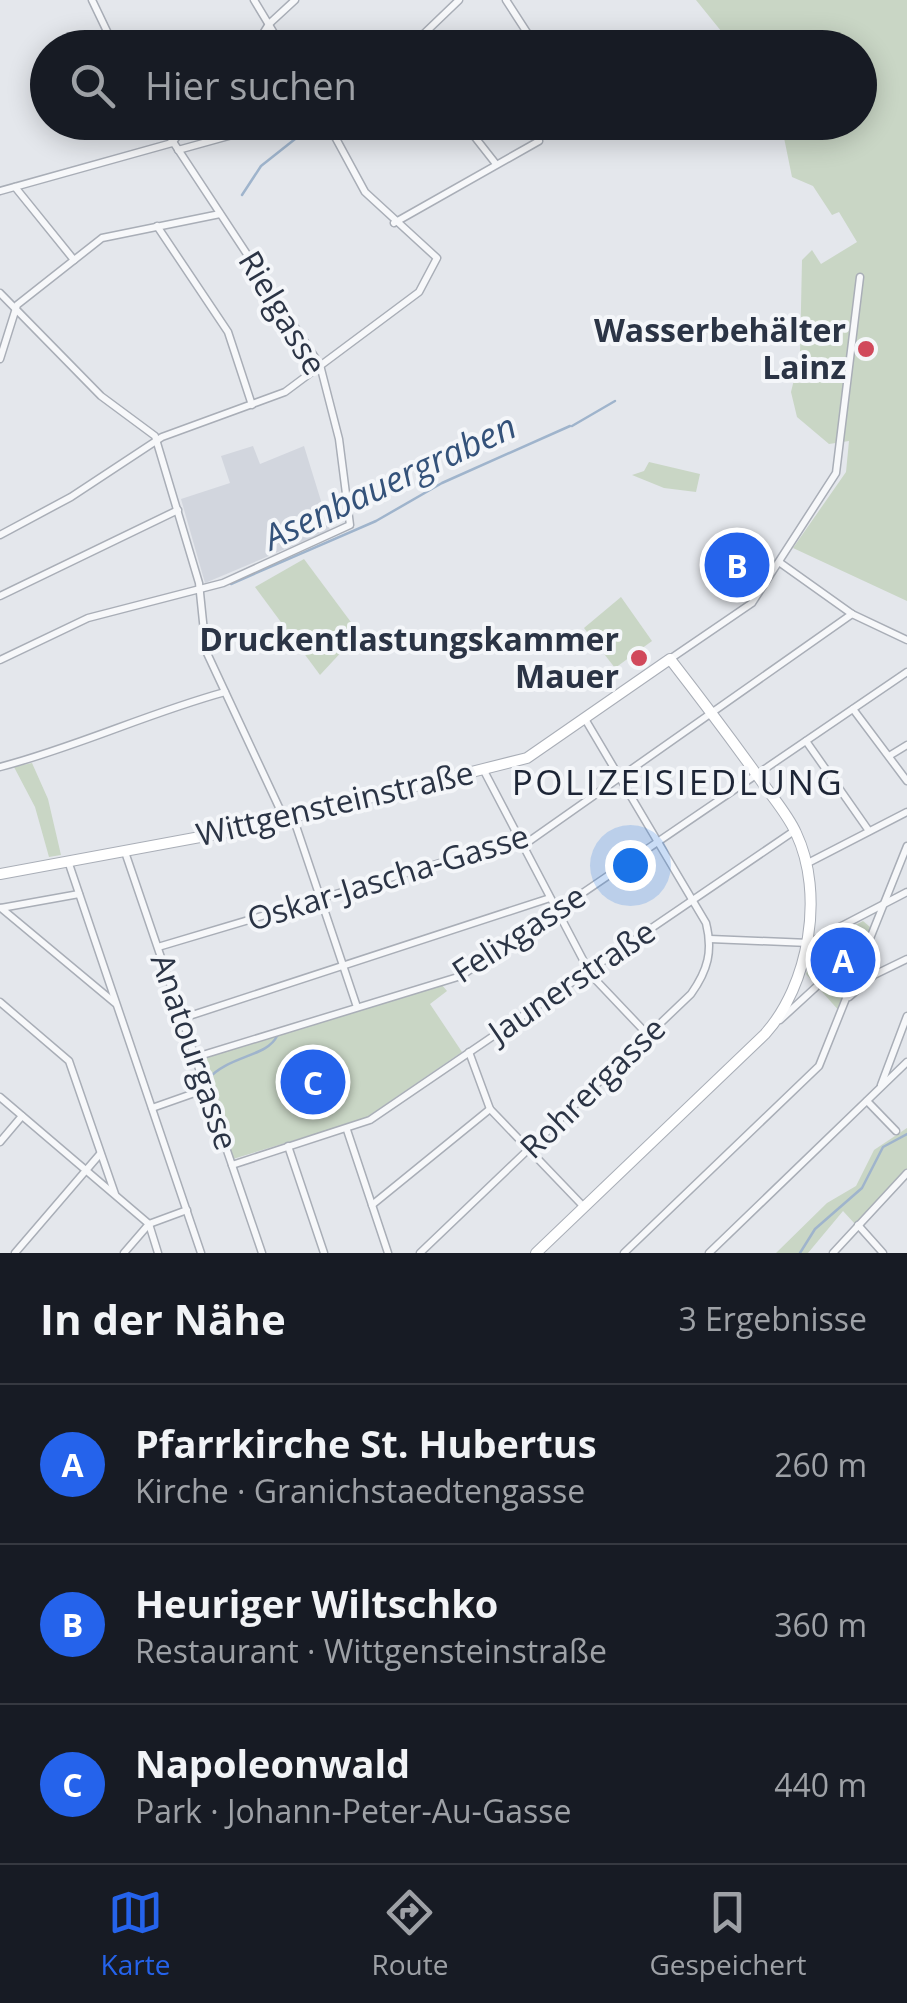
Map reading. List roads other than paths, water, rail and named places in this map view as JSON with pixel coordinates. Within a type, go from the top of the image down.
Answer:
[{"type":"street","points":[[92,0],[106,30]]},
{"type":"street","points":[[254,0],[272,30]]},
{"type":"street","points":[[265,30],[295,0]]},
{"type":"street","points":[[427,30],[459,0]]},
{"type":"street","points":[[506,0],[525,30]]},
{"type":"street","name":"Rielgasse","points":[[171,140],[320,366],[340,440],[350,524],[201,590]]},
{"type":"street","points":[[175,146],[178,140]]},
{"type":"street","points":[[0,191],[201,140]]},
{"type":"street","points":[[0,535],[71,496],[157,440],[279,396],[419,292],[438,260],[394,222],[360,185],[336,140]]},
{"type":"street","points":[[477,140],[496,164]]},
{"type":"street","points":[[394,222],[539,140]]},
{"type":"street","points":[[15,187],[74,260]]},
{"type":"street","points":[[0,360],[16,310],[102,238],[220,214]]},
{"type":"street","points":[[157,226],[228,332],[252,405]]},
{"type":"street","name":"Wittgensteinstraße","points":[[0,874],[289,818],[527,758],[752,603],[839,466],[860,278]]},
{"type":"street","points":[[0,292],[101,396],[143,424],[157,440],[201,590],[204,647],[289,818],[357,1007]]},
{"type":"street","points":[[0,596],[178,510]]},
{"type":"street","points":[[779,562],[852,614],[907,640]]},
{"type":"street","points":[[0,660],[88,618],[201,590]]},
{"type":"street","name":"Oskar-Jascha-Gasse","points":[[158,947],[522,843],[852,614]]},
{"type":"street","points":[[670,659],[795,830],[806,864],[809,943],[789,1006],[766,1034]]},
{"type":"street","name":"Felixgasse","points":[[196,1058],[461,976],[907,672]]},
{"type":"street","points":[[0,767],[59,752],[160,709],[225,692]]},
{"type":"street","points":[[854,709],[907,781]]},
{"type":"street","points":[[584,718],[693,900],[710,939],[809,943],[907,892]]},
{"type":"street","points":[[806,741],[869,831]]},
{"type":"street","points":[[888,756],[907,745]]},
{"type":"street","points":[[482,770],[589,972],[648,1035]]},
{"type":"street","points":[[806,864],[907,812]]},
{"type":"street","name":"Jaunerstraße","points":[[232,1164],[370,1120],[795,830]]},
{"type":"street","points":[[624,1253],[819,1066],[907,846]]},
{"type":"street","name":"Anatourgasse","points":[[125,851],[262,1253]]},
{"type":"street","points":[[68,862],[201,1253]]},
{"type":"street","points":[[0,908],[79,894]]},
{"type":"street","points":[[183,1018],[344,969],[550,898]]},
{"type":"street","points":[[0,908],[117,1004]]},
{"type":"street","name":"Rohrergasse","points":[[420,1253],[700,981],[710,954],[710,939]]},
{"type":"street","points":[[848,998],[874,976],[907,959]]},
{"type":"street","points":[[536,1253],[816,987]]},
{"type":"street","points":[[0,1002],[69,1061],[114,1194]]},
{"type":"street","points":[[880,1086],[907,1016]]},
{"type":"street","points":[[469,1052],[490,1109],[584,1207]]},
{"type":"street","points":[[709,1253],[907,1062]]},
{"type":"street","points":[[152,1108],[206,1089]]},
{"type":"street","points":[[0,1097],[148,1224],[158,1253]]},
{"type":"street","points":[[868,1102],[896,1131]]},
{"type":"street","points":[[372,1205],[490,1109]]},
{"type":"street","points":[[0,1142],[22,1116]]},
{"type":"street","points":[[347,1130],[388,1253]]},
{"type":"street","points":[[288,1146],[324,1253]]},
{"type":"street","points":[[16,1253],[101,1153]]},
{"type":"street","points":[[833,1253],[907,1173]]},
{"type":"street","points":[[124,1253],[148,1224],[187,1210]]},
{"type":"street","points":[[858,1226],[883,1253]]},
{"type":"waterway","points":[[242,195],[261,166],[294,140]]},
{"type":"waterway","name":"Asenbauergraben","points":[[572,426],[615,401]]},
{"type":"waterway","name":"Asenbauergraben","points":[[231,584],[376,521],[442,483],[570,426]]},
{"type":"waterway","points":[[207,1080],[226,1066],[265,1048],[277,1036]]},
{"type":"waterway","points":[[800,1253],[815,1229],[862,1188],[883,1147],[907,1134]]},
{"type":"place","name":"Wasserbehälter Lainz","points":[[866,349]]},
{"type":"place","name":"Heuriger Wiltschko","points":[[737,565]]},
{"type":"place","name":"Druckentlastungskammer Mauer","points":[[639,658]]},
{"type":"place","name":"Pfarrkirche St. Hubertus","points":[[843,960]]},
{"type":"place","name":"Napoleonwald","points":[[313,1082]]},
{"type":"district","name":"POLIZEISIEDLUNG","points":[[678,783]]}]
